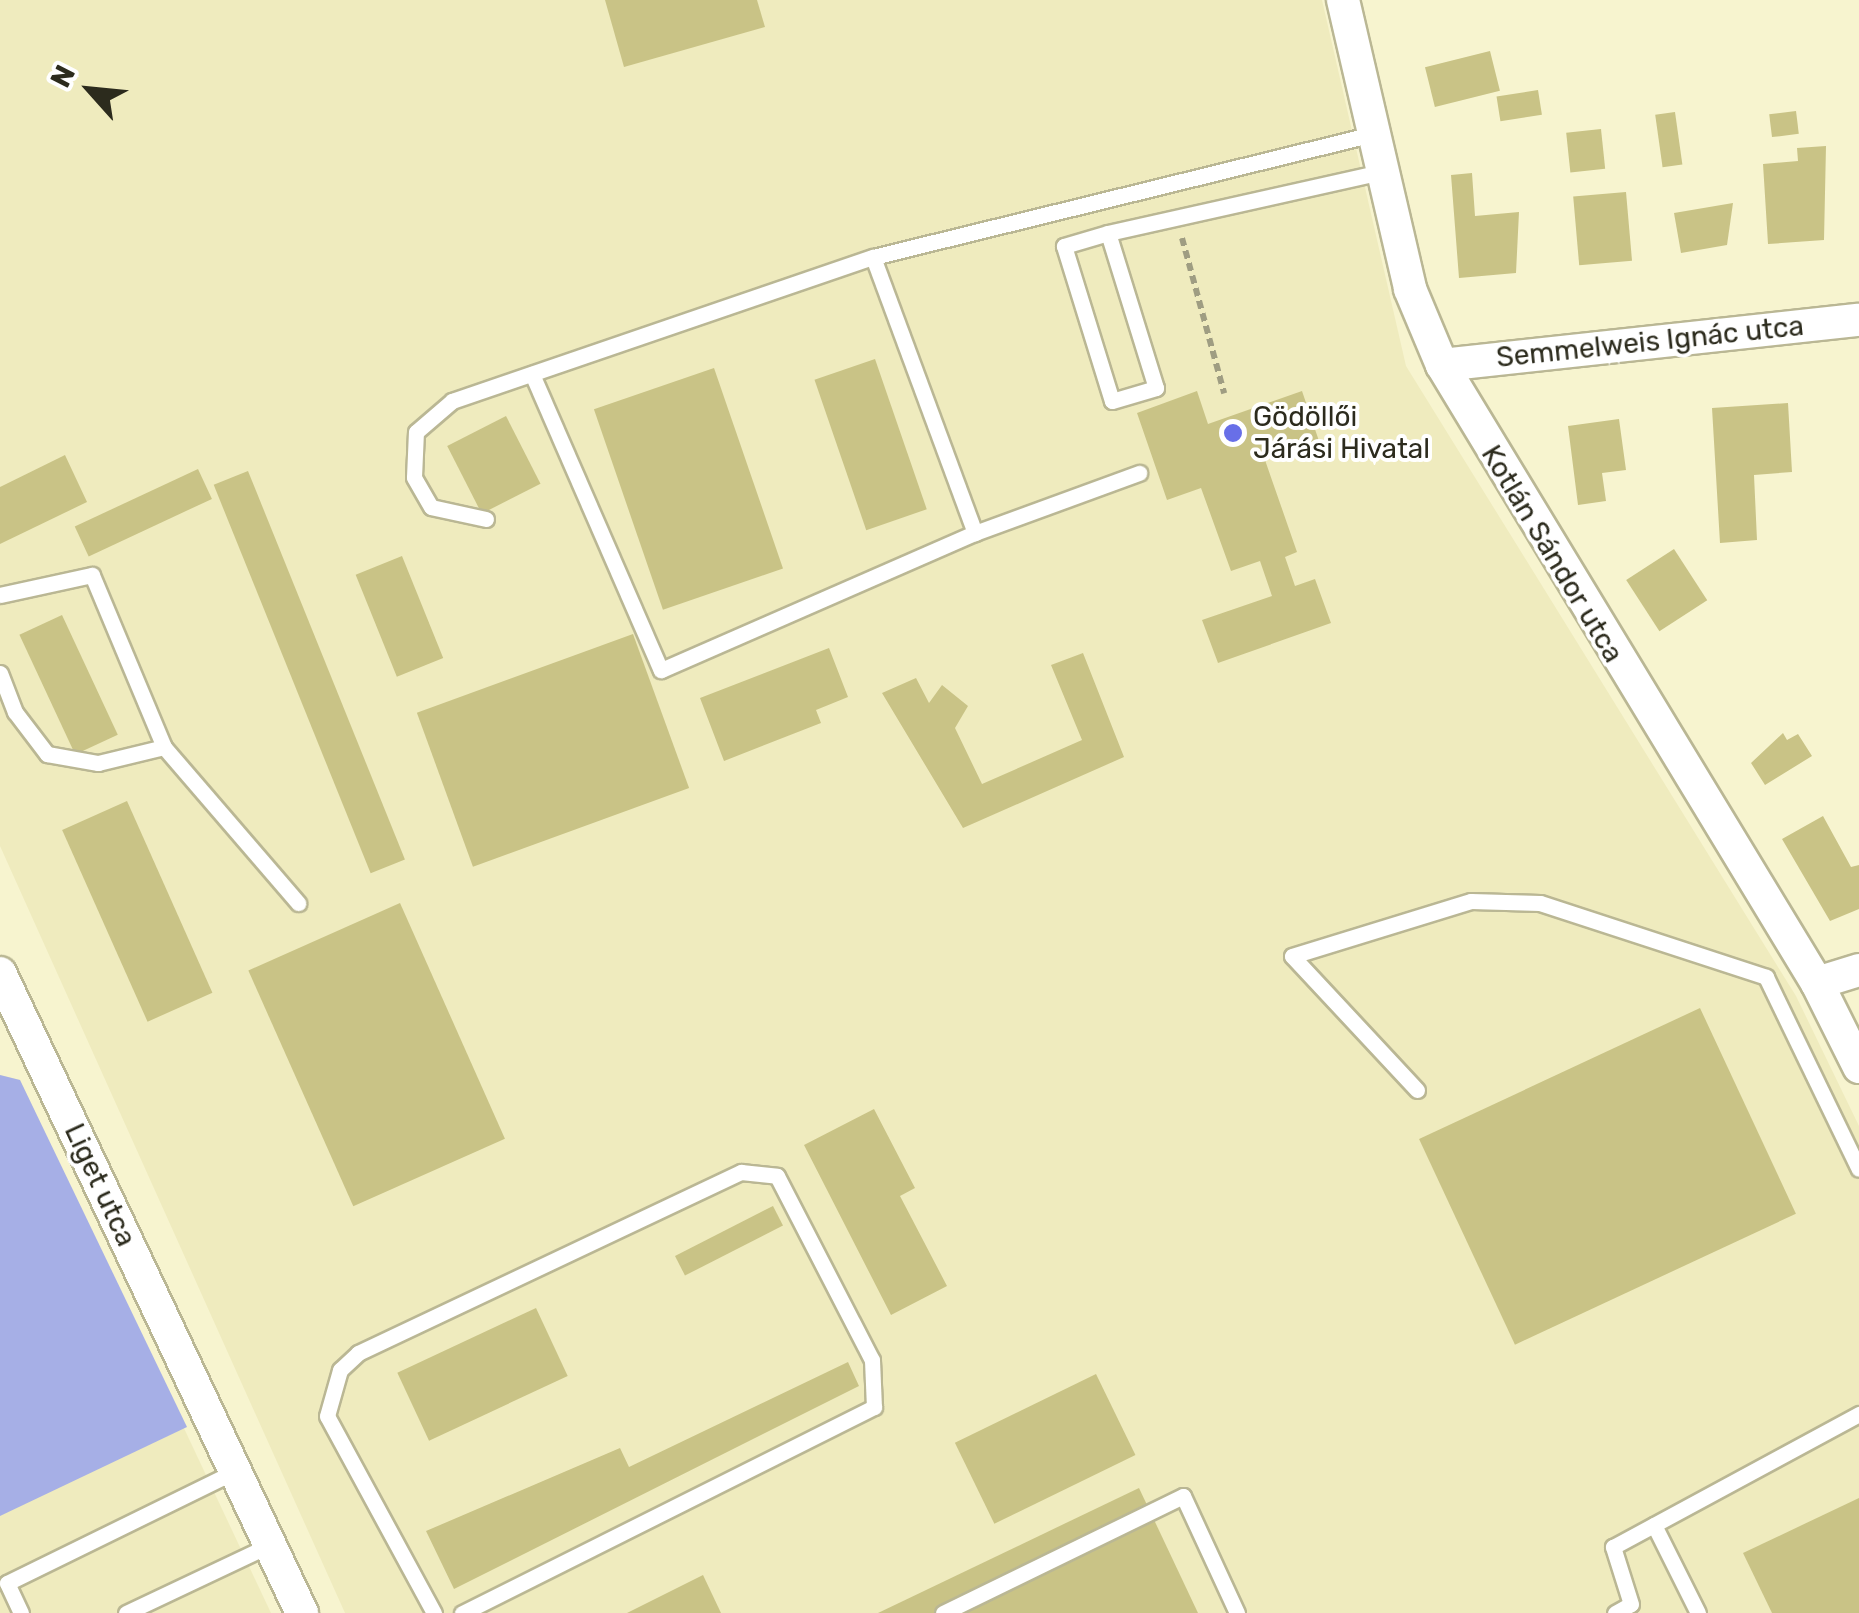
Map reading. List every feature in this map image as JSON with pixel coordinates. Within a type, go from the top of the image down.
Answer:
[{"type":"street","name":"Kotlán Sándor utca","points":[[1343,0],[1410,289],[1442,364],[1818,983],[1859,1067]]},
{"type":"street","name":"Semmelweis Ignác utca","points":[[1442,364],[1859,320]]},
{"type":"street","points":[[1818,983],[1859,970]]},
{"type":"street","name":"Liget utca","points":[[0,973],[302,1613]]},
{"type":"lane","points":[[486,519],[431,507],[410,450],[428,416],[452,401],[873,257],[1373,134]]},
{"type":"lane","points":[[1108,233],[1156,388],[1112,401],[1064,246],[1108,233],[1382,172]]},
{"type":"lane","points":[[873,257],[975,533]]},
{"type":"lane","points":[[532,374],[661,670],[975,533],[1139,473]]},
{"type":"lane","points":[[0,594],[92,575],[164,747],[298,903]]},
{"type":"lane","points":[[0,672],[15,712],[47,754],[98,763],[164,747]]},
{"type":"lane","points":[[1417,1090],[1292,956],[1471,901],[1540,903],[1766,977],[1859,1169]]},
{"type":"lane","points":[[434,1613],[328,1416],[340,1370],[358,1352],[741,1172],[777,1176],[872,1360],[880,1393],[874,1407],[462,1613]]},
{"type":"lane","points":[[1615,1613],[1630,1604],[1613,1547],[1859,1414]]},
{"type":"lane","points":[[21,1613],[7,1582],[236,1471]]},
{"type":"lane","points":[[943,1613],[1183,1496],[1237,1613]]},
{"type":"lane","points":[[1654,1525],[1698,1613]]},
{"type":"lane","points":[[126,1613],[270,1545]]},
{"type":"path","points":[[1176,218],[1224,393]]},
{"type":"shaded area","points":[[0,0],[1322,0],[1406,366],[1796,996],[1859,1126],[1859,1613],[345,1613],[0,846]]},
{"type":"shaded area","points":[[0,1075],[20,1080],[271,1613],[0,1613]]},
{"type":"shaded area","points":[[0,1075],[20,1080],[187,1427],[0,1516]]},
{"type":"building","points":[[605,0],[757,0],[765,27],[624,67]]},
{"type":"building","points":[[1490,51],[1500,91],[1435,107],[1425,67]]},
{"type":"building","points":[[1538,90],[1542,115],[1500,121],[1497,97]]},
{"type":"building","points":[[1796,111],[1799,134],[1772,137],[1769,114]]},
{"type":"building","points":[[1675,112],[1682,164],[1663,167],[1655,115]]},
{"type":"building","points":[[1601,129],[1605,169],[1570,172],[1566,133]]},
{"type":"building","points":[[1826,146],[1824,240],[1768,244],[1763,164],[1798,161],[1797,148]]},
{"type":"building","points":[[1472,173],[1475,216],[1519,212],[1516,273],[1459,278],[1451,175]]},
{"type":"building","points":[[1626,192],[1632,261],[1579,265],[1573,197]]},
{"type":"building","points":[[1733,203],[1727,245],[1681,253],[1674,213]]},
{"type":"building","points":[[875,359],[927,509],[866,530],[814,380]]},
{"type":"building","points":[[714,368],[783,568],[663,610],[594,409]]},
{"type":"building","points":[[1197,391],[1208,424],[1302,391],[1319,441],[1265,460],[1297,552],[1285,557],[1295,586],[1315,579],[1331,623],[1218,663],[1202,620],[1272,596],[1260,561],[1231,571],[1201,488],[1167,500],[1137,413]]},
{"type":"building","points":[[1788,403],[1792,472],[1754,475],[1757,540],[1720,543],[1712,408]]},
{"type":"building","points":[[506,416],[541,484],[482,514],[447,446]]},
{"type":"building","points":[[1619,419],[1626,470],[1602,473],[1606,501],[1578,505],[1568,426]]},
{"type":"building","points":[[65,455],[87,502],[0,544],[0,487]]},
{"type":"building","points":[[198,469],[212,499],[89,556],[75,526]]},
{"type":"building","points":[[248,471],[405,859],[371,873],[214,485]]},
{"type":"building","points":[[1674,549],[1707,600],[1659,631],[1626,580]]},
{"type":"building","points":[[402,556],[443,658],[397,677],[356,575]]},
{"type":"building","points":[[62,615],[118,735],[75,754],[19,635]]},
{"type":"building","points":[[633,634],[689,788],[473,867],[417,713]]},
{"type":"building","points":[[829,648],[848,697],[816,710],[821,723],[724,761],[700,698]]},
{"type":"building","points":[[1083,653],[1124,757],[963,828],[882,693],[916,678],[929,703],[942,685],[968,706],[955,728],[982,784],[1082,740],[1051,665]]},
{"type":"building","points":[[1783,733],[1787,740],[1798,734],[1812,756],[1765,785],[1751,763]]},
{"type":"building","points":[[127,801],[212,993],[148,1022],[62,830]]},
{"type":"building","points":[[1823,816],[1851,867],[1859,865],[1859,909],[1830,921],[1782,839]]},
{"type":"building","points":[[400,903],[505,1139],[353,1206],[248,971]]},
{"type":"building","points":[[1700,1008],[1796,1214],[1515,1345],[1419,1139]]},
{"type":"building","points":[[874,1109],[915,1188],[900,1196],[947,1286],[891,1315],[804,1145]]},
{"type":"building","points":[[773,1206],[783,1226],[685,1276],[675,1256]]},
{"type":"building","points":[[536,1308],[568,1376],[429,1441],[397,1373]]},
{"type":"building","points":[[848,1362],[859,1386],[454,1589],[426,1531],[620,1448],[629,1467]]},
{"type":"building","points":[[1096,1374],[1135,1455],[994,1524],[955,1443]]},
{"type":"building","points":[[1139,1488],[1198,1613],[878,1613]]},
{"type":"building","points":[[1859,1498],[1859,1613],[1772,1613],[1743,1553]]},
{"type":"building","points":[[703,1575],[721,1613],[627,1613]]},
{"type":"place","name":"Gödöllői Járási Hivatal","points":[[1233,433]]}]
